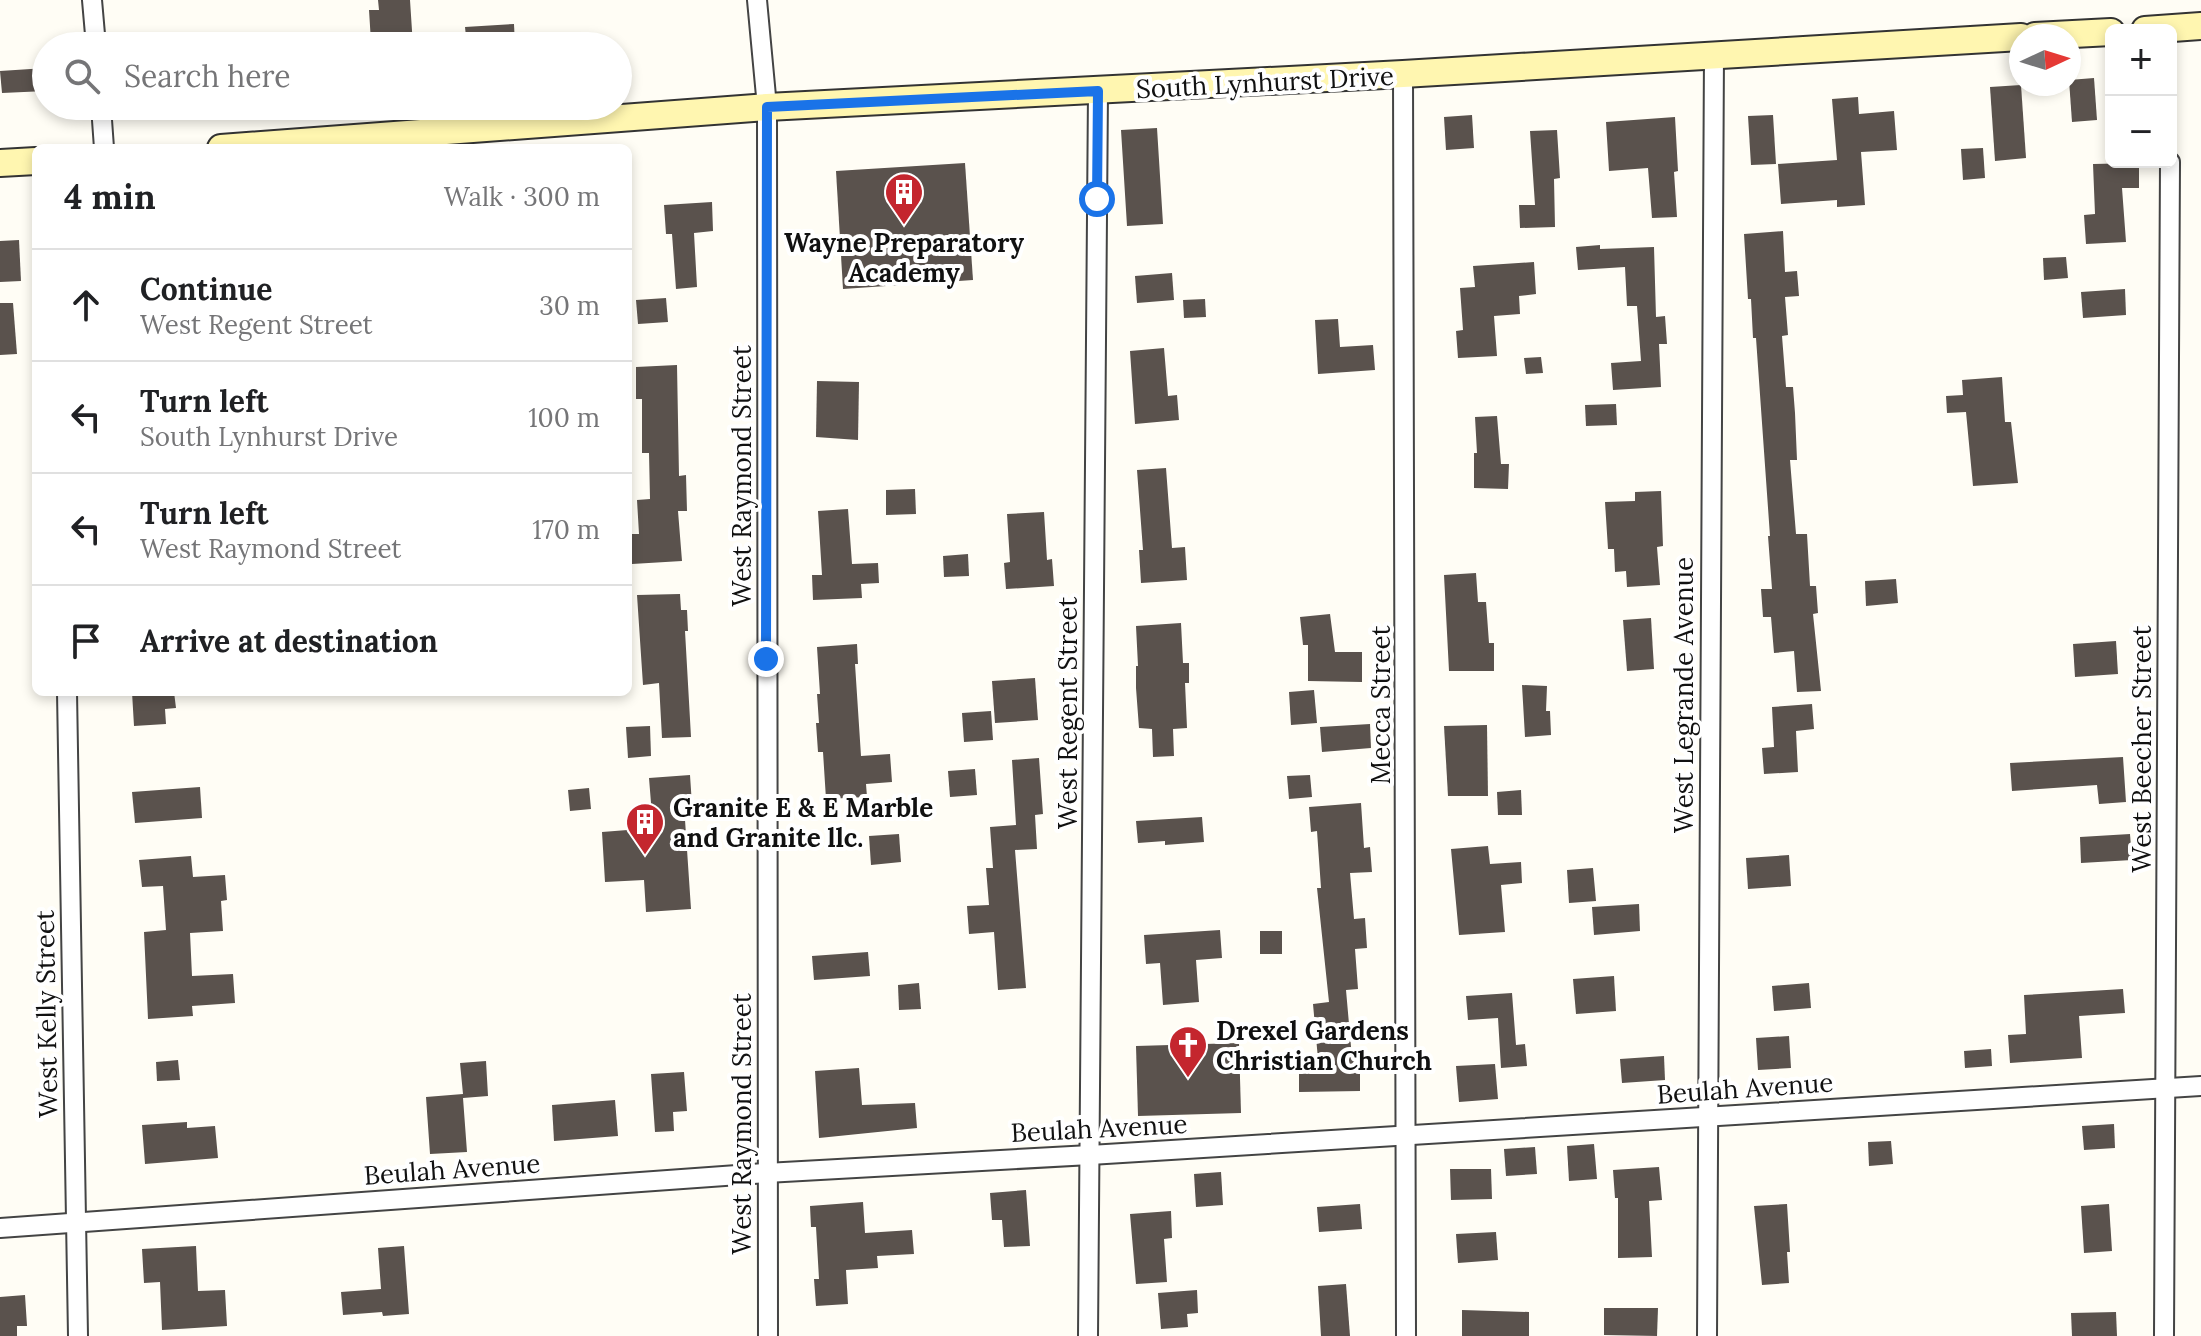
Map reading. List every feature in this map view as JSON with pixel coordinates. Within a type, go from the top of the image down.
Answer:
[{"type":"main road","points":[[2177,28],[2201,26]]},
{"type":"main road","points":[[2081,34],[2105,32]]},
{"type":"main road","name":"South Lynhurst Drive","points":[[632,117],[2009,38]]},
{"type":"main road","name":"South Lynhurst Drive","points":[[274,144],[594,120]]},
{"type":"main road","points":[[0,163],[32,161]]},
{"type":"street","points":[[92,0],[95,32]]},
{"type":"street","name":"West Raymond Street","points":[[757,0],[767,107],[768,1336]]},
{"type":"street","name":"West Legrande Avenue","points":[[1707,1336],[1714,53]]},
{"type":"street","name":"Mecca Street","points":[[1403,74],[1406,1336]]},
{"type":"street","name":"West Regent Street","points":[[1088,1336],[1098,91]]},
{"type":"street","points":[[102,120],[104,144]]},
{"type":"street","name":"West Beecher Street","points":[[2164,1336],[2170,168]]},
{"type":"street","name":"West Kelly Street","points":[[67,696],[78,1336]]},
{"type":"street","name":"Beulah Avenue","points":[[0,1228],[766,1173],[2201,1086]]},
{"type":"building","points":[[378,0],[410,0],[412,32],[370,32],[369,10],[379,10]]},
{"type":"building","points":[[514,24],[514,32],[466,32],[465,27]]},
{"type":"building","points":[[32,69],[32,92],[2,93],[0,71]]},
{"type":"building","points":[[2094,78],[2097,120],[2072,122],[2070,96],[2081,96],[2081,79]]},
{"type":"building","points":[[2009,86],[2009,96],[2022,96],[2026,158],[1995,161],[1990,87]]},
{"type":"building","points":[[1858,97],[1859,114],[1894,111],[1897,150],[1861,152],[1865,205],[1837,207],[1837,200],[1781,204],[1778,164],[1837,160],[1832,99]]},
{"type":"building","points":[[1472,115],[1474,148],[1446,150],[1444,117]]},
{"type":"building","points":[[1773,115],[1776,164],[1751,165],[1748,116]]},
{"type":"building","points":[[1675,117],[1677,217],[1652,218],[1648,168],[1609,171],[1606,122]]},
{"type":"building","points":[[1157,128],[1163,224],[1127,226],[1121,130]]},
{"type":"building","points":[[1557,130],[1560,178],[1554,179],[1555,227],[1520,228],[1519,205],[1535,205],[1530,131]]},
{"type":"building","points":[[1983,148],[1985,178],[1963,180],[1961,149]]},
{"type":"building","name":"Wayne Preparatory Academy","points":[[965,163],[973,280],[843,289],[836,171]]},
{"type":"building","points":[[2093,164],[2105,164],[2105,168],[2139,168],[2139,188],[2122,188],[2126,242],[2086,244],[2084,215],[2095,214]]},
{"type":"building","points":[[712,202],[713,231],[694,233],[697,287],[676,289],[672,234],[666,234],[664,205]]},
{"type":"building","points":[[1783,231],[1785,272],[1797,271],[1799,296],[1785,297],[1788,335],[1782,336],[1786,387],[1793,387],[1795,413],[1797,460],[1790,460],[1796,534],[1807,534],[1810,586],[1816,586],[1818,613],[1813,614],[1821,691],[1797,692],[1794,651],[1774,653],[1771,617],[1763,617],[1761,589],[1772,589],[1770,536],[1756,338],[1753,338],[1751,299],[1748,299],[1744,234]]},
{"type":"building","points":[[19,240],[21,281],[0,282],[0,241]]},
{"type":"building","points":[[1600,245],[1600,249],[1654,247],[1656,317],[1665,316],[1667,344],[1659,344],[1661,387],[1613,390],[1611,363],[1641,361],[1637,306],[1627,306],[1625,267],[1578,270],[1576,247]]},
{"type":"building","points":[[2066,257],[2068,278],[2044,280],[2043,258]]},
{"type":"building","points":[[1534,262],[1536,294],[1519,296],[1520,314],[1494,316],[1497,356],[1458,358],[1456,331],[1463,330],[1460,288],[1475,287],[1473,266]]},
{"type":"building","points":[[1172,273],[1174,300],[1137,303],[1135,276]]},
{"type":"building","points":[[2125,289],[2126,315],[2083,318],[2081,292]]},
{"type":"building","points":[[666,298],[668,322],[638,324],[636,300]]},
{"type":"building","points":[[1205,299],[1206,317],[1184,318],[1183,300]]},
{"type":"building","points":[[0,303],[13,303],[17,354],[0,355]]},
{"type":"building","points":[[1338,319],[1340,347],[1373,345],[1375,370],[1318,374],[1315,320]]},
{"type":"building","points":[[1164,348],[1168,396],[1177,395],[1179,420],[1135,424],[1130,351]]},
{"type":"building","points":[[1541,357],[1543,373],[1526,374],[1524,358]]},
{"type":"building","points":[[677,365],[679,476],[686,475],[687,511],[678,511],[682,561],[632,564],[632,534],[639,534],[637,500],[650,499],[649,453],[642,453],[642,399],[636,399],[636,367]]},
{"type":"building","points":[[2002,377],[2005,422],[2011,422],[2018,483],[1973,486],[1966,412],[1947,413],[1946,396],[1963,395],[1962,380]]},
{"type":"building","points":[[817,381],[859,382],[858,440],[816,437]]},
{"type":"building","points":[[1616,404],[1617,425],[1586,426],[1585,405]]},
{"type":"building","points":[[1497,416],[1501,464],[1509,464],[1508,489],[1474,488],[1474,453],[1477,453],[1475,417]]},
{"type":"building","points":[[1166,468],[1172,548],[1185,547],[1187,580],[1141,583],[1139,550],[1143,550],[1137,470]]},
{"type":"building","points":[[915,489],[916,514],[886,515],[886,490]]},
{"type":"building","points":[[1661,491],[1663,546],[1657,547],[1660,585],[1627,587],[1626,571],[1615,572],[1614,549],[1608,549],[1605,502],[1635,501],[1635,492]]},
{"type":"building","points":[[848,509],[852,564],[878,563],[879,583],[861,584],[862,598],[813,600],[812,575],[822,575],[818,511]]},
{"type":"building","points":[[1044,512],[1047,560],[1052,559],[1054,586],[1006,589],[1004,563],[1010,562],[1007,514]]},
{"type":"building","points":[[968,554],[969,576],[944,577],[943,556]]},
{"type":"building","points":[[1476,573],[1478,602],[1486,602],[1489,643],[1494,643],[1494,671],[1449,671],[1444,575]]},
{"type":"building","points":[[1896,579],[1898,603],[1866,606],[1865,581]]},
{"type":"building","points":[[680,594],[681,610],[687,610],[688,631],[685,631],[691,737],[662,738],[659,683],[643,685],[637,595]]},
{"type":"building","points":[[1330,614],[1335,652],[1362,652],[1362,682],[1308,681],[1308,645],[1303,645],[1300,617]]},
{"type":"building","points":[[1651,618],[1654,669],[1627,671],[1623,620]]},
{"type":"building","points":[[1181,623],[1183,663],[1189,663],[1189,683],[1185,683],[1187,728],[1173,729],[1174,756],[1153,757],[1152,729],[1139,728],[1136,626]]},
{"type":"building","points":[[2116,641],[2118,674],[2075,677],[2073,644]]},
{"type":"building","points":[[857,644],[858,664],[855,664],[861,756],[890,754],[892,782],[866,784],[867,797],[826,799],[823,752],[818,752],[816,723],[819,723],[817,694],[820,694],[817,647]]},
{"type":"building","points":[[1035,678],[1038,720],[995,723],[992,681]]},
{"type":"building","points":[[1522,685],[1547,686],[1546,711],[1550,711],[1551,735],[1525,737]]},
{"type":"building","points":[[1314,690],[1317,723],[1291,725],[1289,692]]},
{"type":"building","points":[[132,696],[174,696],[176,708],[165,709],[166,724],[134,726]]},
{"type":"building","points":[[1812,704],[1814,729],[1796,731],[1798,772],[1764,774],[1762,748],[1774,747],[1772,707]]},
{"type":"building","points":[[991,711],[993,740],[964,742],[962,713]]},
{"type":"building","points":[[1370,724],[1371,748],[1322,752],[1320,727]]},
{"type":"building","points":[[1487,725],[1488,796],[1448,796],[1444,726]]},
{"type":"building","points":[[650,726],[651,756],[628,758],[626,727]]},
{"type":"building","points":[[2123,757],[2126,802],[2099,804],[2097,785],[2012,791],[2010,763]]},
{"type":"building","points":[[1039,758],[1043,814],[1035,815],[1037,849],[1015,850],[1026,988],[998,990],[994,932],[969,934],[967,906],[989,905],[986,868],[993,868],[990,827],[1016,825],[1012,760]]},
{"type":"building","points":[[975,769],[977,795],[950,797],[948,771]]},
{"type":"building","name":"Granite E & E Marble and Granite llc.","points":[[690,775],[692,805],[684,805],[691,909],[646,912],[644,880],[605,882],[602,832],[653,828],[649,778]]},
{"type":"building","points":[[1310,775],[1312,797],[1289,799],[1287,776]]},
{"type":"building","points":[[200,787],[202,818],[135,823],[132,792]]},
{"type":"building","points":[[589,788],[591,809],[570,811],[568,790]]},
{"type":"building","points":[[1521,790],[1522,815],[1498,815],[1497,792]]},
{"type":"building","points":[[1361,803],[1364,848],[1370,847],[1372,872],[1350,873],[1354,919],[1365,918],[1367,948],[1355,949],[1358,989],[1346,990],[1352,1058],[1360,1058],[1360,1091],[1299,1092],[1299,1059],[1318,1059],[1313,1004],[1329,1002],[1317,888],[1321,888],[1317,831],[1311,832],[1309,807]]},
{"type":"building","points":[[1202,817],[1204,842],[1165,845],[1165,841],[1138,843],[1136,821]]},
{"type":"building","points":[[899,834],[901,862],[871,865],[869,836]]},
{"type":"building","points":[[2130,834],[2132,860],[2081,863],[2080,837]]},
{"type":"building","points":[[1488,846],[1490,864],[1521,862],[1522,883],[1501,885],[1505,932],[1459,935],[1451,849]]},
{"type":"building","points":[[1789,855],[1791,886],[1748,889],[1746,858]]},
{"type":"building","points":[[191,856],[193,877],[225,875],[227,900],[221,901],[223,931],[190,933],[192,976],[233,974],[235,1003],[192,1006],[193,1016],[148,1019],[144,932],[166,930],[163,886],[142,887],[139,860]]},
{"type":"building","points":[[1593,868],[1596,901],[1569,903],[1567,870]]},
{"type":"building","points":[[1639,904],[1640,931],[1594,935],[1592,907]]},
{"type":"building","points":[[1220,930],[1222,958],[1196,960],[1199,1002],[1163,1005],[1160,963],[1146,964],[1144,935]]},
{"type":"building","points":[[1260,931],[1282,931],[1282,954],[1260,954]]},
{"type":"building","points":[[868,952],[870,976],[814,980],[812,956]]},
{"type":"building","points":[[1614,976],[1616,1011],[1576,1014],[1573,979]]},
{"type":"building","points":[[919,983],[921,1009],[899,1010],[898,985]]},
{"type":"building","points":[[1809,983],[1811,1008],[1774,1011],[1772,986]]},
{"type":"building","points":[[2123,989],[2125,1013],[2079,1016],[2082,1058],[2010,1063],[2008,1035],[2026,1034],[2024,995]]},
{"type":"building","points":[[1512,993],[1516,1045],[1525,1044],[1527,1066],[1501,1068],[1498,1018],[1468,1020],[1466,996]]},
{"type":"building","points":[[1789,1036],[1791,1068],[1758,1070],[1756,1038]]},
{"type":"building","name":"Drexel Gardens Christian Church","points":[[1239,1043],[1241,1113],[1138,1116],[1136,1046]]},
{"type":"building","points":[[1991,1049],[1992,1066],[1965,1068],[1964,1051]]},
{"type":"building","points":[[1664,1056],[1665,1080],[1622,1083],[1620,1059]]},
{"type":"building","points":[[178,1060],[180,1080],[157,1081],[156,1062]]},
{"type":"building","points":[[486,1061],[488,1096],[463,1098],[467,1152],[430,1154],[426,1097],[463,1094],[460,1063]]},
{"type":"building","points":[[1495,1064],[1498,1099],[1459,1102],[1456,1066]]},
{"type":"building","points":[[859,1068],[862,1105],[915,1103],[917,1128],[819,1138],[815,1071]]},
{"type":"building","points":[[684,1072],[687,1111],[673,1112],[674,1131],[655,1132],[651,1074]]},
{"type":"building","points":[[615,1100],[618,1136],[554,1141],[552,1105]]},
{"type":"building","points":[[187,1122],[187,1128],[215,1126],[218,1158],[145,1164],[142,1125]]},
{"type":"building","points":[[2114,1124],[2115,1148],[2084,1150],[2082,1126]]},
{"type":"building","points":[[1891,1141],[1893,1164],[1869,1166],[1868,1142]]},
{"type":"building","points":[[1594,1144],[1597,1179],[1569,1181],[1567,1146]]},
{"type":"building","points":[[1535,1147],[1537,1174],[1506,1176],[1504,1149]]},
{"type":"building","points":[[1659,1167],[1662,1200],[1649,1201],[1652,1257],[1618,1258],[1618,1198],[1615,1198],[1613,1170]]},
{"type":"building","points":[[1450,1169],[1491,1169],[1492,1199],[1451,1200]]},
{"type":"building","points":[[1221,1172],[1223,1205],[1196,1207],[1194,1174]]},
{"type":"building","points":[[1026,1190],[1030,1246],[1004,1247],[1002,1220],[992,1220],[990,1193]]},
{"type":"building","points":[[863,1202],[865,1233],[912,1230],[914,1254],[877,1256],[878,1268],[846,1270],[848,1304],[816,1306],[814,1279],[819,1279],[816,1227],[811,1227],[810,1206]]},
{"type":"building","points":[[1360,1204],[1362,1229],[1319,1232],[1317,1207]]},
{"type":"building","points":[[1787,1204],[1789,1283],[1762,1285],[1754,1206]]},
{"type":"building","points":[[2109,1204],[2112,1251],[2084,1253],[2081,1206]]},
{"type":"building","points":[[1171,1211],[1172,1238],[1164,1239],[1167,1282],[1136,1284],[1130,1214]]},
{"type":"building","points":[[1496,1232],[1498,1260],[1458,1263],[1456,1234]]},
{"type":"building","points":[[196,1246],[198,1291],[225,1290],[227,1326],[162,1330],[160,1282],[144,1283],[142,1249]]},
{"type":"building","points":[[404,1246],[409,1314],[383,1316],[382,1312],[343,1315],[341,1292],[381,1289],[378,1248]]},
{"type":"building","points":[[1346,1284],[1350,1336],[1321,1336],[1318,1286]]},
{"type":"building","points":[[1197,1290],[1198,1313],[1187,1314],[1188,1327],[1161,1329],[1158,1293]]},
{"type":"building","points":[[25,1295],[27,1326],[17,1326],[17,1336],[0,1336],[0,1297]]},
{"type":"building","points":[[1604,1308],[1658,1308],[1657,1336],[1604,1335]]},
{"type":"building","points":[[1462,1310],[1529,1312],[1529,1336],[1462,1336]]},
{"type":"building","points":[[2116,1312],[2117,1336],[2072,1336],[2071,1313]]},
{"type":"place","name":"Wayne Preparatory Academy","points":[[904,226]]},
{"type":"place","name":"Granite E & E Marble and Granite llc.","points":[[645,856]]},
{"type":"place","name":"Drexel Gardens Christian Church","points":[[1188,1079]]},
{"type":"route","points":[[766,659],[767,107],[1098,91],[1097,199]]}]
